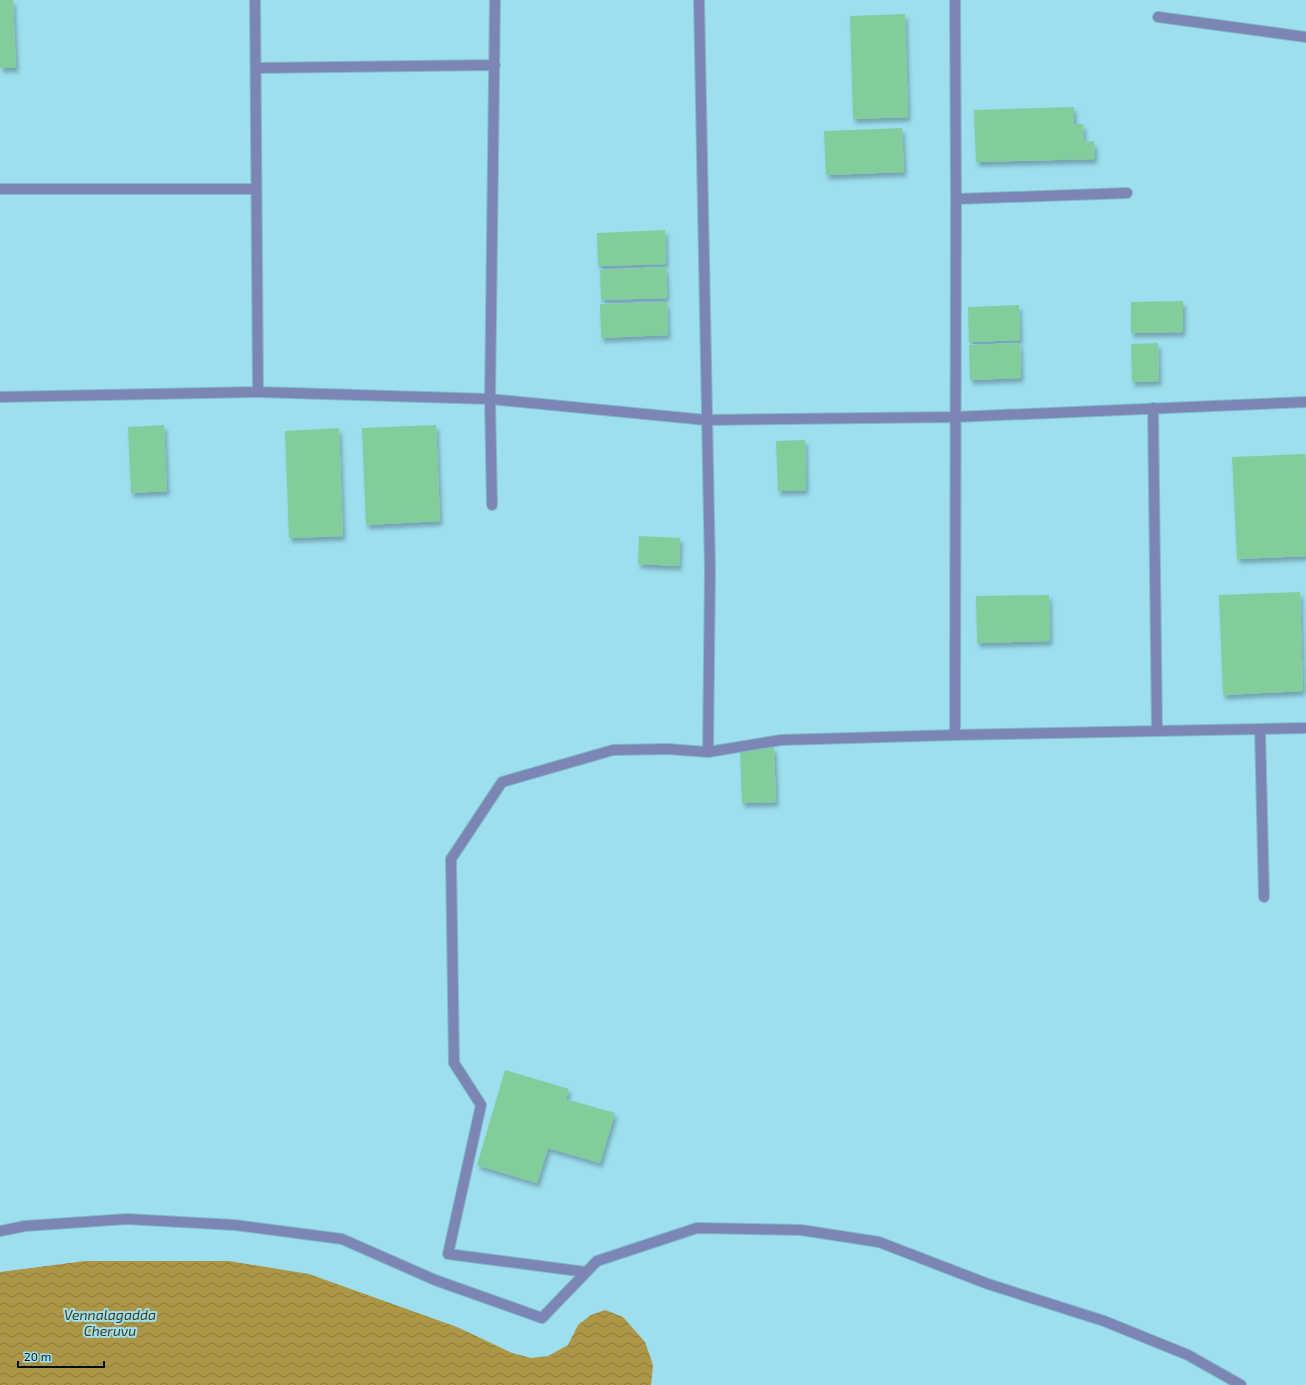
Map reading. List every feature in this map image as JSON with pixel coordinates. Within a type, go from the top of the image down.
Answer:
[{"type":"street","points":[[255,0],[258,392]]},
{"type":"street","points":[[492,505],[490,399],[495,0]]},
{"type":"street","points":[[699,0],[710,570],[708,752]]},
{"type":"street","points":[[955,0],[955,735]]},
{"type":"street","points":[[1158,17],[1306,37]]},
{"type":"street","points":[[256,68],[495,65]]},
{"type":"street","points":[[0,189],[256,189]]},
{"type":"street","points":[[956,199],[1127,193]]},
{"type":"street","points":[[0,397],[258,392],[490,399],[706,420],[956,417],[1306,402]]},
{"type":"street","points":[[1153,408],[1157,731]]},
{"type":"street","points":[[586,1272],[448,1254],[481,1105],[454,1063],[451,859],[502,782],[613,750],[667,749],[708,752],[781,740],[1306,728]]},
{"type":"street","points":[[1260,729],[1264,897]]},
{"type":"street","points":[[0,1231],[25,1226],[127,1219],[235,1225],[342,1239],[435,1280],[542,1318],[597,1261],[697,1228],[801,1230],[879,1242],[988,1284],[1118,1327],[1188,1355],[1241,1385]]},
{"type":"water","name":"Vennalagadda Cheruvu","points":[[85,1261],[229,1261],[309,1274],[457,1327],[512,1353],[531,1358],[548,1356],[568,1345],[578,1325],[591,1315],[605,1310],[623,1317],[645,1342],[653,1365],[651,1385],[0,1385],[0,1272]]},
{"type":"building","points":[[0,0],[13,0],[16,68],[0,68]]},
{"type":"building","points":[[905,14],[908,117],[853,119],[850,16]]},
{"type":"building","points":[[1074,107],[1074,124],[1083,124],[1084,142],[1094,141],[1095,159],[976,162],[974,110]]},
{"type":"building","points":[[902,128],[904,172],[826,175],[824,131]]},
{"type":"building","points":[[665,230],[666,264],[598,266],[597,233]]},
{"type":"building","points":[[666,267],[667,298],[601,300],[600,270]]},
{"type":"building","points":[[1183,301],[1183,332],[1131,333],[1131,302]]},
{"type":"building","points":[[667,302],[668,335],[601,338],[600,304]]},
{"type":"building","points":[[1019,305],[1020,340],[969,342],[968,307]]},
{"type":"building","points":[[1020,343],[1021,378],[970,380],[969,345]]},
{"type":"building","points":[[1158,343],[1159,381],[1132,382],[1131,344]]},
{"type":"building","points":[[164,425],[167,491],[131,493],[128,427]]},
{"type":"building","points":[[436,425],[440,521],[366,525],[362,428]]},
{"type":"building","points":[[339,428],[343,536],[289,538],[285,431]]},
{"type":"building","points":[[805,440],[806,490],[778,491],[776,441]]},
{"type":"building","points":[[1305,454],[1306,556],[1237,559],[1232,457]]},
{"type":"building","points":[[639,536],[680,538],[679,566],[638,564]]},
{"type":"building","points":[[1300,592],[1303,691],[1223,695],[1219,595]]},
{"type":"building","points":[[1049,595],[1050,641],[977,643],[976,596]]},
{"type":"building","points":[[774,747],[776,802],[742,803],[740,748]]},
{"type":"building","points":[[505,1070],[569,1089],[566,1099],[615,1113],[600,1163],[548,1148],[537,1183],[477,1165]]}]
